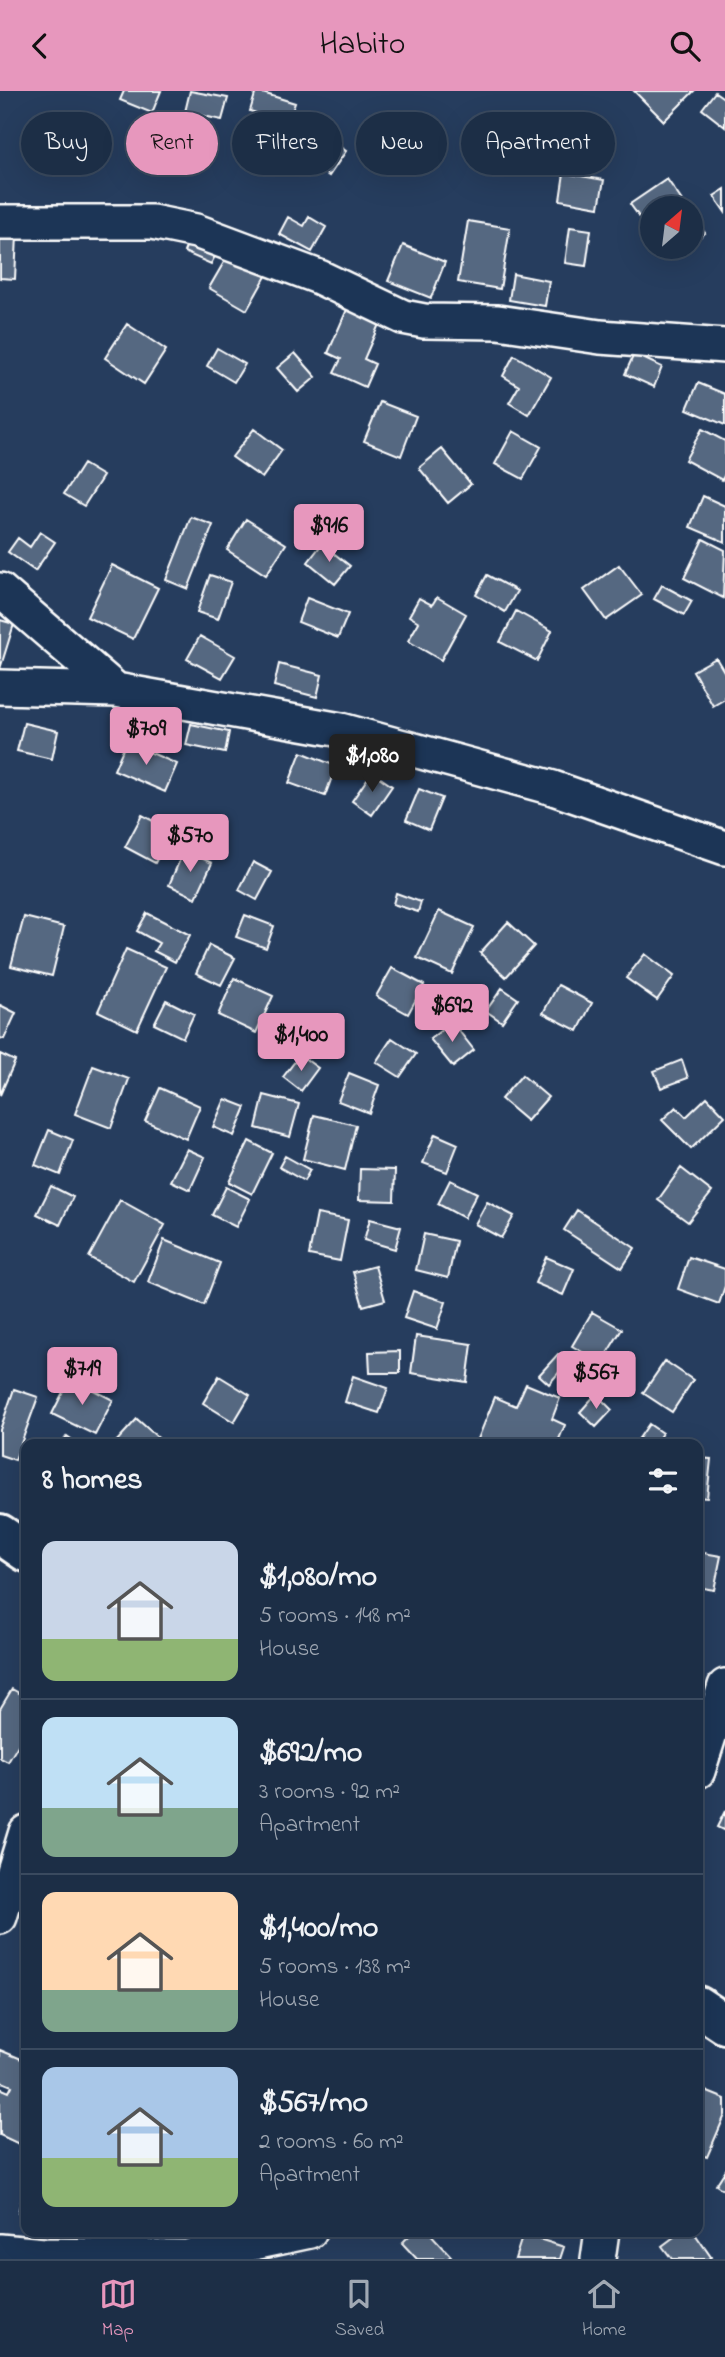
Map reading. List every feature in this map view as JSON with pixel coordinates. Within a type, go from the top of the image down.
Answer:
[{"type":"street","points":[[0,222],[152,222],[195,231],[319,277],[403,317],[424,321],[498,322],[600,337],[725,346]]},
{"type":"street","points":[[0,590],[116,690]]},
{"type":"street","points":[[0,687],[116,690],[341,730],[553,788],[725,848]]},
{"type":"street","points":[[0,1534],[21,1549]]},
{"type":"street","points":[[703,1755],[725,1686]]},
{"type":"street","points":[[0,1828],[21,1831]]},
{"type":"street","points":[[0,1916],[21,1848]]},
{"type":"street","points":[[703,2009],[725,2024]]},
{"type":"street","points":[[0,2251],[44,2255],[187,2257],[282,2237]]},
{"type":"street","points":[[598,2259],[601,2237]]},
{"type":"building","points":[[124,91],[161,91],[152,112],[120,100]]},
{"type":"building","points":[[190,91],[228,98],[222,120],[218,119],[218,112],[185,112]]},
{"type":"building","points":[[256,91],[295,103],[292,112],[250,111]]},
{"type":"building","points":[[634,91],[694,91],[664,121]]},
{"type":"building","points":[[715,92],[725,99],[725,127],[702,109]]},
{"type":"building","points":[[564,175],[604,180],[599,207],[560,200]]},
{"type":"building","points":[[667,179],[679,196],[642,196]]},
{"type":"building","points":[[725,189],[725,212],[714,196]]},
{"type":"building","points":[[640,197],[640,218],[630,204]]},
{"type":"building","points":[[288,217],[304,226],[309,217],[326,227],[312,252],[279,234]]},
{"type":"building","points":[[468,221],[510,228],[500,289],[458,282]]},
{"type":"building","points":[[570,227],[591,230],[586,266],[565,263]]},
{"type":"building","points":[[0,234],[17,235],[15,279],[0,278]]},
{"type":"building","points":[[190,237],[218,250],[211,264],[184,252]]},
{"type":"building","points":[[403,245],[445,262],[431,298],[388,281]]},
{"type":"building","points":[[231,250],[269,271],[247,310],[209,288]]},
{"type":"building","points":[[513,274],[549,281],[545,306],[509,300]]},
{"type":"building","points":[[348,307],[380,322],[364,359],[375,364],[365,387],[334,373],[341,359],[328,353]]},
{"type":"building","points":[[127,324],[166,350],[144,384],[105,358]]},
{"type":"building","points":[[217,348],[245,364],[234,382],[207,366]]},
{"type":"building","points":[[295,353],[316,377],[298,392],[277,368]]},
{"type":"building","points":[[634,354],[662,367],[654,387],[625,374]]},
{"type":"building","points":[[514,355],[551,377],[529,415],[509,403],[519,386],[503,376]]},
{"type":"building","points":[[698,383],[725,394],[725,425],[687,409]]},
{"type":"building","points":[[380,402],[416,416],[401,456],[364,441]]},
{"type":"building","points":[[254,429],[282,450],[262,478],[232,457]]},
{"type":"building","points":[[702,429],[725,441],[725,474],[722,480],[685,460]]},
{"type":"building","points":[[513,431],[541,447],[523,479],[495,464]]},
{"type":"building","points":[[442,449],[471,484],[448,503],[419,468]]},
{"type":"building","points":[[83,464],[103,476],[84,506],[64,494]]},
{"type":"building","points":[[703,496],[725,506],[725,542],[690,527]]},
{"type":"building","points":[[191,517],[213,525],[188,589],[166,580]]},
{"type":"building","points":[[246,519],[286,544],[266,575],[227,550]]},
{"type":"building","points":[[40,532],[55,542],[35,571],[8,552],[18,538],[30,547]]},
{"type":"building","points":[[703,539],[725,550],[723,598],[684,578]]},
{"type":"building","points":[[322,544],[350,566],[335,584],[308,562]]},
{"type":"building","points":[[112,565],[158,588],[133,639],[87,617]]},
{"type":"building","points":[[619,565],[642,595],[606,620],[584,590]]},
{"type":"building","points":[[210,575],[231,582],[218,619],[197,612]]},
{"type":"building","points":[[487,575],[517,591],[505,612],[476,595]]},
{"type":"building","points":[[662,585],[692,601],[684,615],[654,599]]},
{"type":"building","points":[[437,597],[466,614],[441,660],[408,641],[419,622],[409,616],[419,598],[432,605]]},
{"type":"building","points":[[307,598],[348,614],[338,638],[298,622]]},
{"type":"building","points":[[516,611],[552,631],[537,661],[500,642]]},
{"type":"building","points":[[0,620],[14,624],[0,669]]},
{"type":"building","points":[[200,636],[235,656],[222,678],[187,659]]},
{"type":"building","points":[[716,658],[725,673],[725,699],[713,706],[693,671]]},
{"type":"building","points":[[279,664],[322,675],[317,697],[274,686]]},
{"type":"building","points":[[24,723],[58,731],[52,759],[17,751]]},
{"type":"building","points":[[191,724],[229,732],[225,753],[186,745]]},
{"type":"building","points":[[126,742],[177,764],[165,792],[114,770]]},
{"type":"building","points":[[301,752],[336,766],[325,796],[289,783]]},
{"type":"building","points":[[372,772],[392,786],[372,815],[352,801]]},
{"type":"building","points":[[419,789],[442,798],[429,830],[406,820]]},
{"type":"building","points":[[142,815],[172,831],[155,863],[125,847]]},
{"type":"building","points":[[184,850],[212,863],[196,898],[169,885]]},
{"type":"building","points":[[253,862],[272,872],[257,900],[239,890]]},
{"type":"building","points":[[396,893],[421,902],[418,912],[393,904]]},
{"type":"building","points":[[439,911],[474,927],[452,974],[417,958]]},
{"type":"building","points":[[147,913],[190,935],[175,962],[154,951],[159,943],[137,931]]},
{"type":"building","points":[[245,915],[274,926],[266,948],[236,937]]},
{"type":"building","points":[[24,917],[64,927],[52,976],[11,966]]},
{"type":"building","points":[[508,922],[534,946],[506,977],[480,953]]},
{"type":"building","points":[[209,945],[235,958],[221,985],[196,973]]},
{"type":"building","points":[[126,949],[166,967],[137,1030],[98,1011]]},
{"type":"building","points":[[645,954],[674,976],[657,1000],[626,978]]},
{"type":"building","points":[[392,968],[424,985],[408,1014],[376,996]]},
{"type":"building","points":[[234,978],[273,996],[256,1033],[218,1015]]},
{"type":"building","points":[[558,985],[592,1003],[578,1031],[543,1013]]},
{"type":"building","points":[[502,988],[518,999],[502,1022],[486,1011]]},
{"type":"building","points":[[166,1000],[194,1014],[183,1038],[154,1024]]},
{"type":"building","points":[[0,1005],[16,1013],[4,1039],[0,1038]]},
{"type":"building","points":[[452,1022],[474,1050],[453,1067],[430,1039]]},
{"type":"building","points":[[392,1038],[416,1054],[400,1077],[376,1062]]},
{"type":"building","points":[[0,1054],[15,1061],[0,1095]]},
{"type":"building","points":[[300,1055],[318,1068],[301,1091],[283,1077]]},
{"type":"building","points":[[682,1060],[688,1078],[661,1088],[654,1071]]},
{"type":"building","points":[[93,1066],[129,1079],[111,1128],[75,1114]]},
{"type":"building","points":[[349,1073],[379,1085],[369,1113],[338,1101]]},
{"type":"building","points":[[522,1075],[548,1097],[527,1121],[501,1099]]},
{"type":"building","points":[[160,1088],[200,1106],[186,1139],[145,1121]]},
{"type":"building","points":[[264,1095],[299,1104],[290,1137],[256,1128]]},
{"type":"building","points":[[707,1097],[725,1116],[691,1149],[662,1120],[676,1107],[686,1117]]},
{"type":"building","points":[[225,1099],[246,1107],[234,1136],[213,1127]]},
{"type":"building","points":[[314,1115],[356,1125],[345,1170],[303,1159]]},
{"type":"building","points":[[49,1130],[73,1140],[60,1175],[35,1165]]},
{"type":"building","points":[[435,1134],[458,1144],[447,1172],[423,1163]]},
{"type":"building","points":[[249,1141],[272,1153],[252,1194],[229,1182]]},
{"type":"building","points":[[187,1149],[205,1157],[190,1190],[171,1181]]},
{"type":"building","points":[[285,1156],[310,1170],[304,1181],[279,1167]]},
{"type":"building","points":[[681,1168],[712,1192],[688,1222],[658,1200]]},
{"type":"building","points":[[360,1169],[395,1170],[394,1201],[359,1200]]},
{"type":"building","points":[[450,1180],[477,1193],[464,1218],[438,1204]]},
{"type":"building","points":[[51,1186],[73,1197],[60,1225],[37,1214]]},
{"type":"building","points":[[226,1187],[250,1199],[236,1227],[212,1215]]},
{"type":"building","points":[[120,1200],[165,1225],[134,1282],[89,1257]]},
{"type":"building","points":[[487,1202],[514,1216],[501,1238],[475,1224]]},
{"type":"building","points":[[577,1210],[635,1248],[622,1268],[564,1230]]},
{"type":"building","points":[[317,1214],[348,1220],[340,1261],[309,1255]]},
{"type":"building","points":[[370,1219],[401,1227],[395,1249],[364,1240]]},
{"type":"building","points":[[424,1234],[456,1241],[448,1278],[416,1270]]},
{"type":"building","points":[[164,1240],[220,1263],[204,1305],[148,1282]]},
{"type":"building","points":[[546,1257],[574,1269],[563,1295],[535,1283]]},
{"type":"building","points":[[689,1257],[725,1269],[725,1286],[719,1304],[678,1289]]},
{"type":"building","points":[[375,1266],[385,1300],[363,1306],[353,1272]]},
{"type":"building","points":[[413,1291],[446,1302],[437,1329],[404,1318]]},
{"type":"building","points":[[592,1312],[622,1329],[601,1363],[572,1346]]},
{"type":"building","points":[[416,1336],[472,1344],[467,1382],[411,1373]]},
{"type":"building","points":[[400,1351],[400,1373],[370,1373],[369,1352]]},
{"type":"building","points":[[558,1354],[568,1362],[549,1384],[539,1375]]},
{"type":"building","points":[[665,1361],[693,1380],[672,1412],[643,1393]]},
{"type":"building","points":[[219,1376],[250,1395],[234,1422],[203,1403]]},
{"type":"building","points":[[353,1376],[388,1388],[379,1413],[345,1402]]},
{"type":"building","points":[[70,1378],[113,1400],[95,1435],[52,1414]]},
{"type":"building","points":[[526,1384],[560,1398],[552,1419],[565,1425],[559,1439],[478,1439],[495,1397],[516,1406]]},
{"type":"building","points":[[14,1389],[38,1397],[15,1460],[0,1455],[0,1430]]},
{"type":"building","points":[[596,1394],[612,1410],[596,1427],[580,1412]]},
{"type":"building","points":[[137,1419],[159,1439],[119,1439]]},
{"type":"building","points":[[649,1424],[662,1433],[658,1439],[638,1439]]},
{"type":"building","points":[[703,1458],[711,1459],[707,1498],[703,1498]]},
{"type":"building","points":[[703,1553],[721,1556],[714,1590],[703,1588]]},
{"type":"building","points":[[12,1689],[21,1694],[21,1740],[8,1762],[0,1758],[0,1709]]},
{"type":"building","points":[[725,1811],[725,1831],[717,1827]]},
{"type":"building","points":[[0,2050],[21,2059],[19,2144],[0,2135],[0,2088],[9,2092],[12,2086],[0,2081]]},
{"type":"building","points":[[703,2090],[725,2099],[725,2115],[707,2157],[703,2156]]},
{"type":"building","points":[[725,2171],[725,2191],[716,2185]]},
{"type":"building","points":[[408,2237],[434,2237],[451,2256],[447,2259],[417,2259],[402,2243]]},
{"type":"building","points":[[522,2237],[532,2237],[564,2247],[560,2259],[515,2259]]},
{"type":"building","points":[[674,2237],[697,2237],[711,2257],[672,2259],[662,2246]]}]
